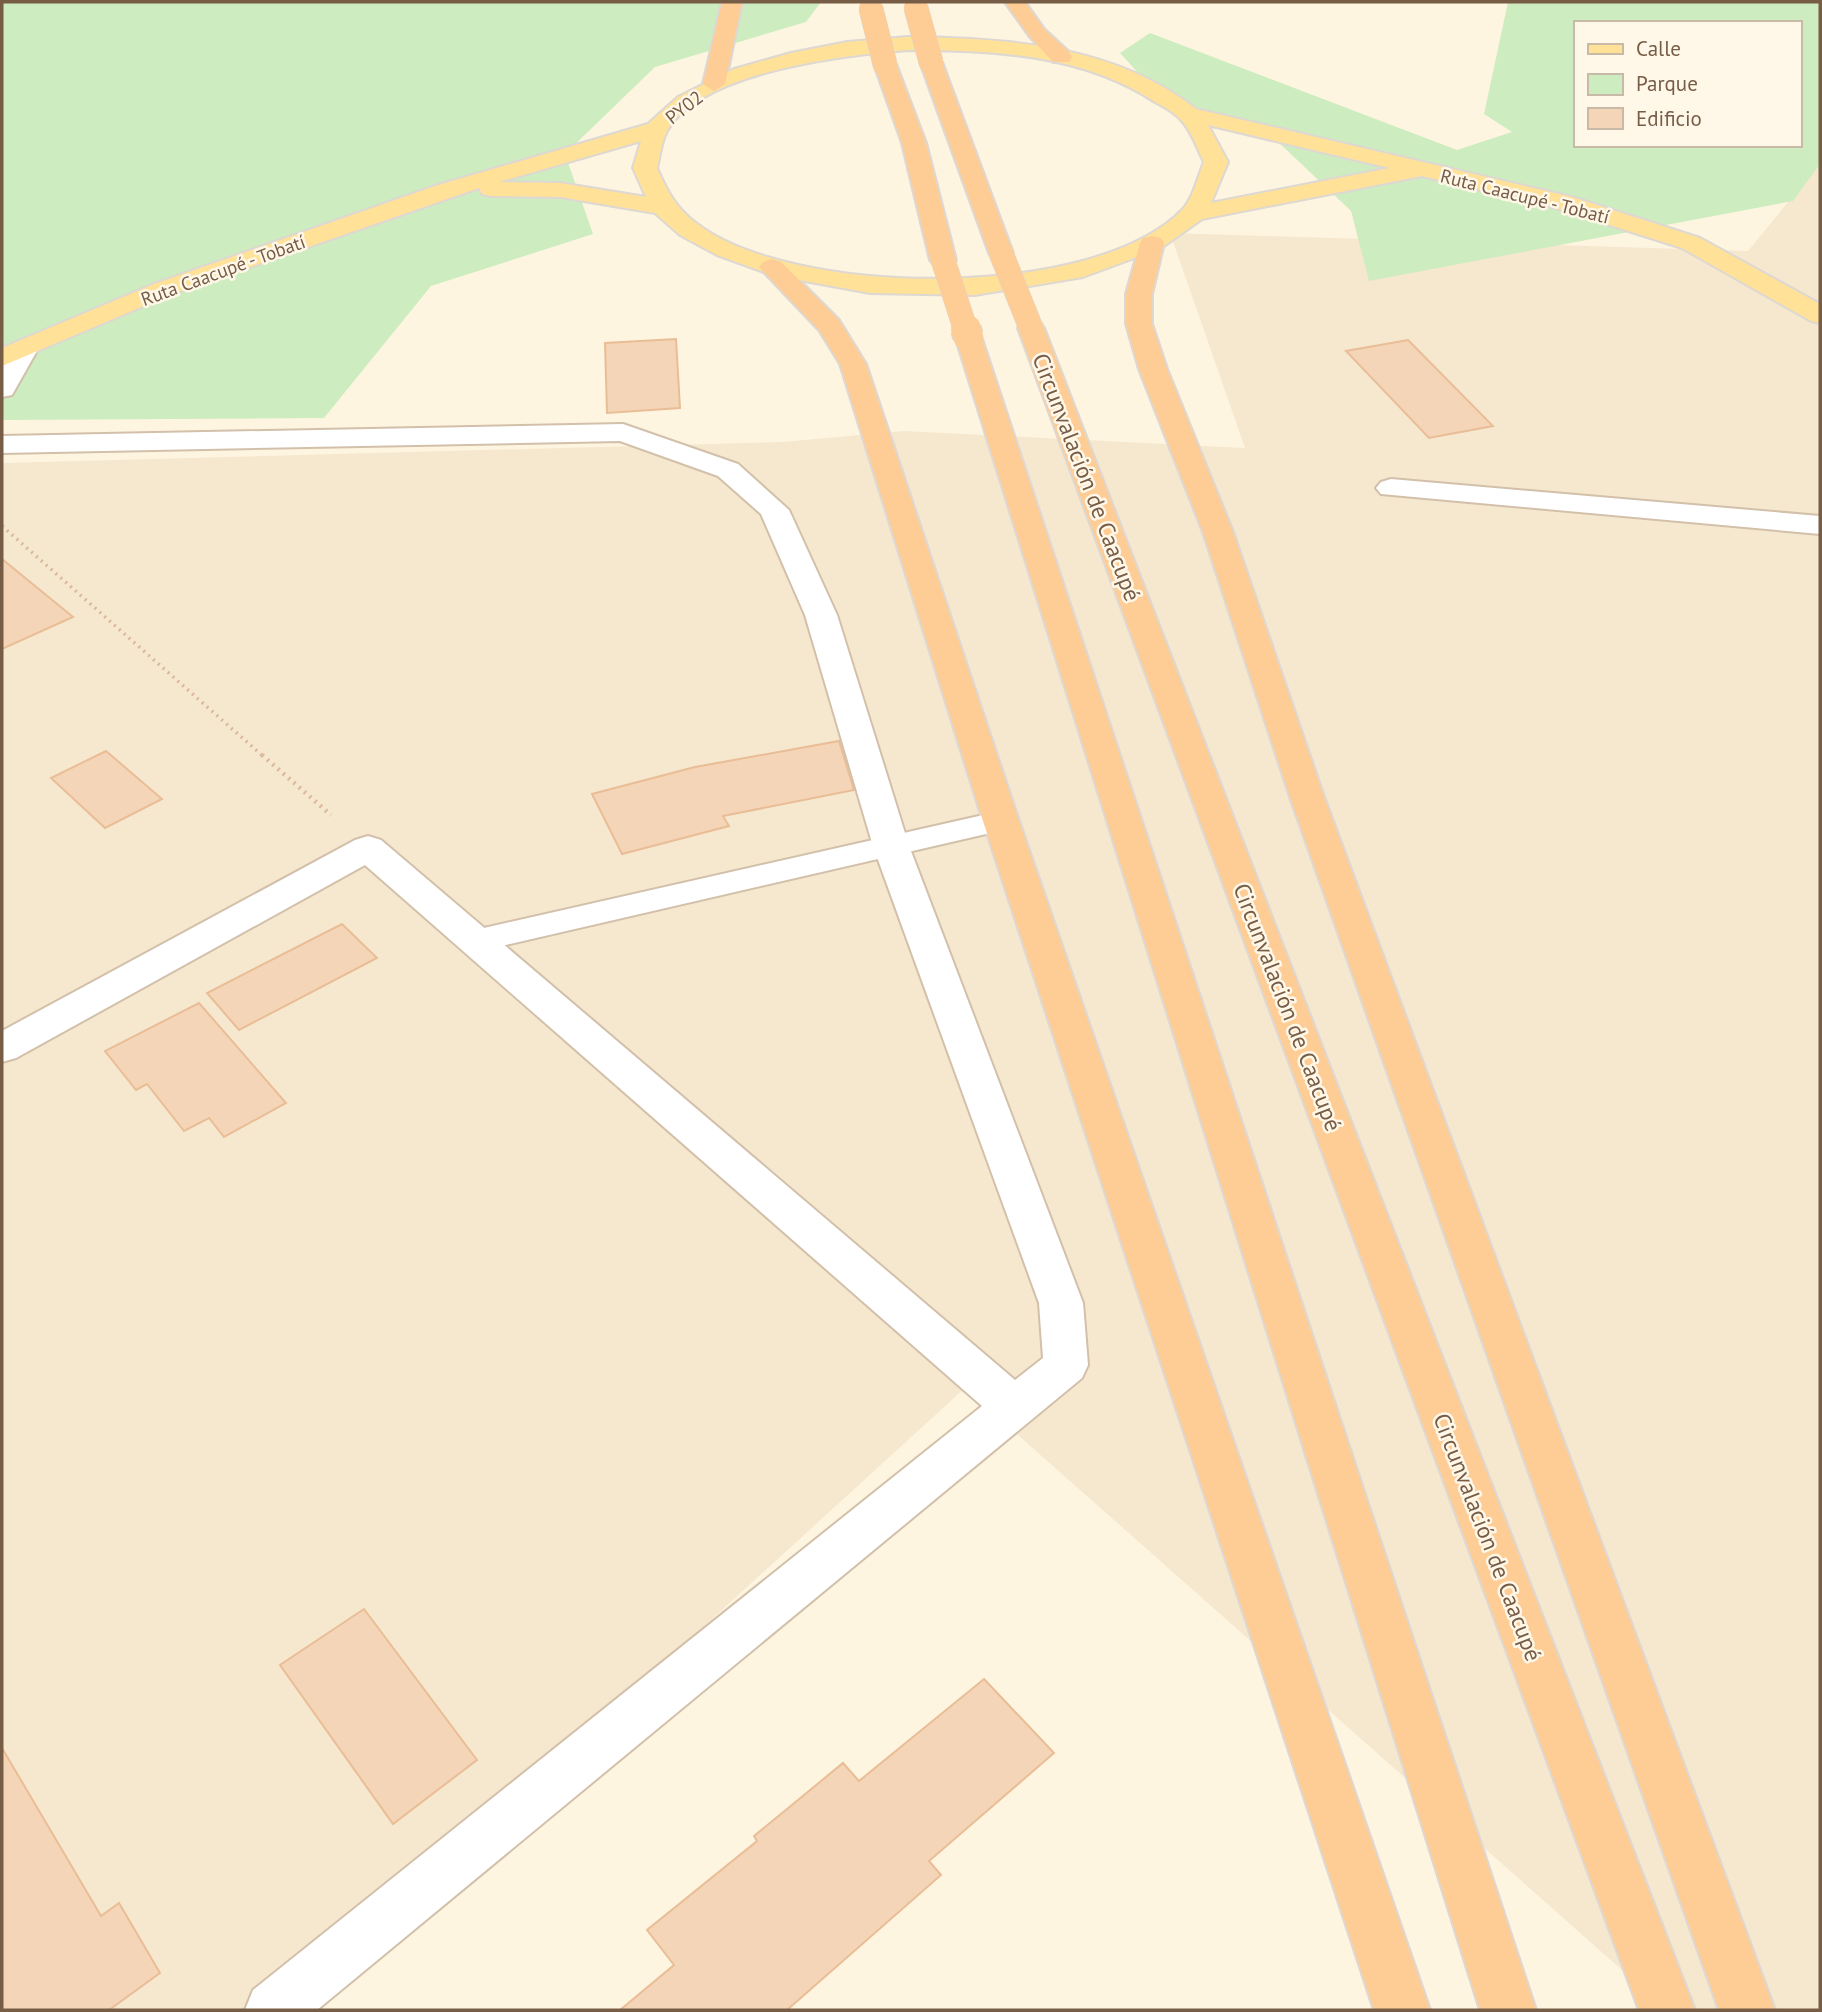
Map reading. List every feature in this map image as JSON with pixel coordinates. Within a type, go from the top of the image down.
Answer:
[{"type":"highway","points":[[714,84],[732,2]]},
{"type":"highway","points":[[1015,2],[1037,33],[1061,57]]},
{"type":"highway","name":"Circunvalación de Caacupé","points":[[915,5],[931,61],[1001,253],[1667,2010]]},
{"type":"highway","points":[[869,6],[885,64],[914,143],[943,260],[1508,2010]]},
{"type":"highway","points":[[1152,243],[1139,295],[1139,324],[1153,369],[1218,532],[1306,794],[1747,2010]]},
{"type":"highway","points":[[772,267],[830,326],[853,364],[1001,821],[1402,2010]]},
{"type":"main road","name":"PY02","points":[[915,43],[990,46],[1061,57],[1111,71],[1153,89],[1188,114],[1216,162],[1194,213],[1152,243],[1074,272],[975,287],[870,285],[772,267],[689,230],[663,207],[645,167],[657,129],[680,105],[714,84],[772,62],[852,47],[915,43]]},
{"type":"main road","name":"Ruta Caacupé - Tobatí","points":[[1188,114],[1563,202],[1691,243],[1820,315]]},
{"type":"main road","name":"Ruta Caacupé - Tobatí","points":[[13,354],[163,289],[446,190],[657,129]]},
{"type":"main road","name":"Ruta Caacupé - Tobatí","points":[[1194,213],[1418,170]]},
{"type":"main road","name":"Ruta Caacupé - Tobatí","points":[[446,190],[560,190],[663,207]]},
{"type":"street","points":[[2,389],[13,354]]},
{"type":"street","points":[[2,445],[623,432],[728,470],[774,510],[821,615],[891,846],[1061,1303],[1066,1365],[273,2010]]},
{"type":"street","points":[[1391,488],[1820,525]]},
{"type":"street","points":[[2,1048],[368,848],[1014,1406]]},
{"type":"lane","points":[[475,941],[1001,821]]},
{"type":"path","points":[[2,526],[368,848]]},
{"type":"shaded area","points":[[1820,163],[1820,2010],[1667,2010],[965,1388],[284,2010],[2,2010],[2,463],[782,442],[904,431],[1245,448],[1170,233],[1748,251]]},
{"type":"green space","points":[[2,2],[821,2],[806,22],[655,67],[565,154],[593,234],[431,286],[324,418],[2,420]]},
{"type":"green space","points":[[1508,2],[1820,2],[1820,164],[1793,201],[1369,281],[1351,211],[1275,139],[1153,89],[1120,53],[1150,33],[1457,150],[1512,132],[1484,114]]},
{"type":"building","points":[[676,339],[680,408],[607,413],[605,343]]},
{"type":"building","points":[[1408,340],[1493,426],[1429,438],[1346,351]]},
{"type":"building","points":[[2,559],[73,617],[2,649]]},
{"type":"building","points":[[839,741],[854,790],[723,816],[729,826],[622,854],[592,794],[695,767]]},
{"type":"building","points":[[106,751],[162,799],[105,828],[51,778]]},
{"type":"building","points":[[342,924],[377,958],[239,1030],[207,993]]},
{"type":"building","points":[[199,1003],[286,1103],[224,1137],[209,1118],[184,1131],[147,1084],[136,1090],[105,1051]]},
{"type":"building","points":[[364,1609],[477,1760],[393,1824],[280,1665]]},
{"type":"building","points":[[984,1679],[1054,1753],[929,1861],[941,1875],[787,2010],[620,2010],[674,1965],[647,1930],[757,1841],[754,1836],[843,1763],[859,1781]]},
{"type":"building","points":[[2,1748],[101,1916],[119,1903],[160,1973],[109,2010],[2,2010]]}]
